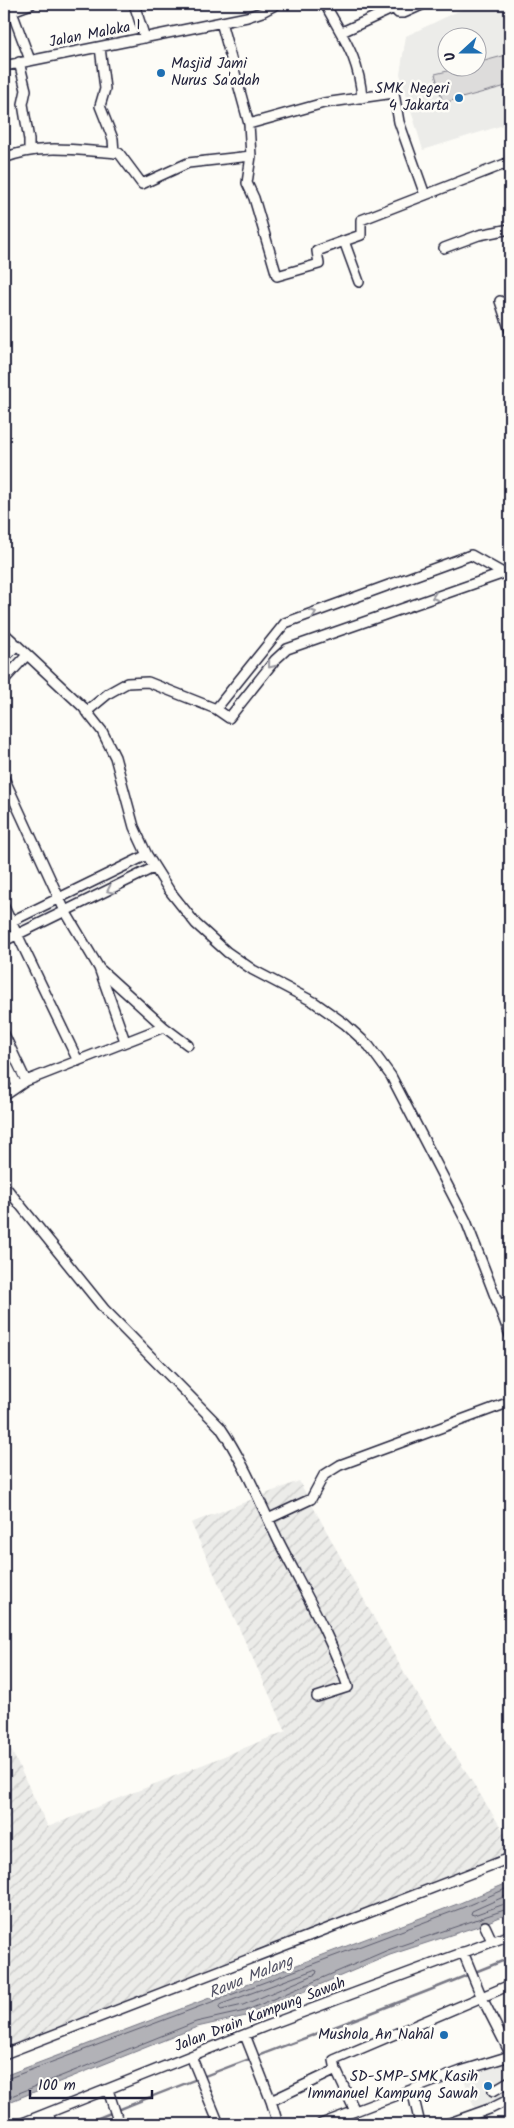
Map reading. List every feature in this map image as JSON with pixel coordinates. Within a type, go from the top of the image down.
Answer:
[{"type":"street","points":[[30,60],[11,11],[31,4]]},
{"type":"street","points":[[134,4],[145,38]]},
{"type":"street","name":"Jalan Malaka I","points":[[4,66],[221,22],[262,12],[277,4]]},
{"type":"street","points":[[325,4],[354,57],[361,83],[362,98]]},
{"type":"street","points":[[342,32],[394,8],[398,13],[404,13],[424,4]]},
{"type":"street","points":[[221,22],[249,124],[251,156],[247,183],[254,198],[277,277],[319,264],[317,251],[361,236],[361,220],[508,163],[510,173]]},
{"type":"street","points":[[100,47],[105,89],[100,106],[117,153],[142,184],[188,163],[251,156]]},
{"type":"street","points":[[19,62],[26,90],[23,104],[29,151]]},
{"type":"street","points":[[249,124],[324,103],[396,94],[399,122],[425,195]]},
{"type":"street","points":[[4,158],[22,151],[67,148],[117,153]]},
{"type":"street","points":[[444,248],[478,235],[510,229]]},
{"type":"street","points":[[344,241],[359,282]]},
{"type":"street","points":[[500,301],[510,331]]},
{"type":"street","points":[[216,709],[285,623],[471,555],[506,572]]},
{"type":"street","points":[[86,712],[108,693],[127,683],[148,682],[216,709],[229,718],[275,660],[287,649],[506,572]]},
{"type":"street","points":[[4,633],[86,712],[102,732],[116,757],[134,827],[147,855],[154,868],[196,924],[227,952],[253,970],[314,1002],[345,1024],[369,1046],[391,1076],[466,1221],[510,1334]]},
{"type":"street","points":[[273,638],[287,649]]},
{"type":"street","points":[[4,658],[17,645]]},
{"type":"street","points":[[4,680],[27,655]]},
{"type":"street","points":[[4,780],[65,911],[99,968],[126,1041]]},
{"type":"street","points":[[7,923],[147,855]]},
{"type":"street","points":[[4,941],[154,868]]},
{"type":"street","points":[[4,907],[7,923],[17,934],[78,1061]]},
{"type":"street","points":[[99,968],[164,1027],[188,1044]]},
{"type":"street","points":[[4,1096],[22,1083],[164,1027]]},
{"type":"street","points":[[4,1034],[22,1083]]},
{"type":"street","points":[[4,1060],[22,1083]]},
{"type":"street","points":[[4,1185],[105,1310],[220,1427],[227,1438],[254,1486],[333,1649],[348,1687],[317,1697]]},
{"type":"street","points":[[499,1306],[510,1300]]},
{"type":"street","points":[[268,1518],[311,1499],[324,1475],[340,1465],[510,1402]]},
{"type":"street","points":[[4,2054],[510,1858]]},
{"type":"street","points":[[485,1926],[492,1941]]},
{"type":"street","name":"Jalan Drain Kampung Sawah","points":[[20,2124],[191,2056],[246,2039],[510,1935]]},
{"type":"street","points":[[321,2124],[510,2054],[482,1998],[463,1952]]},
{"type":"street","points":[[355,2111],[336,2070],[333,2061],[335,2059],[510,1985]]},
{"type":"street","points":[[246,2039],[271,2101],[278,2124]]},
{"type":"street","points":[[191,2056],[219,2124]]},
{"type":"street","points":[[271,2101],[336,2070]]},
{"type":"street","points":[[493,2091],[510,2081]]},
{"type":"street","points":[[108,2090],[117,2117]]},
{"type":"street","points":[[412,2090],[420,2124]]},
{"type":"street","points":[[447,2124],[510,2100]]},
{"type":"street","points":[[48,2114],[52,2124]]},
{"type":"shaded area","name":"SMK Negeri 4 Jakarta","points":[[473,4],[510,4],[510,123],[423,150],[400,74],[406,36]]},
{"type":"shaded area","points":[[510,54],[510,85],[443,103],[436,78],[486,78],[486,61]]},
{"type":"shaded area","points":[[299,1481],[404,1673],[510,1842],[510,1858],[4,2057],[4,1735],[48,1827],[286,1731],[191,1523]]},
{"type":"shaded area","name":"SD-SMP-SMK Kasih Immanuel Kampung Sawah","points":[[510,2060],[510,2096],[476,2113],[463,2076]]},
{"type":"water","points":[[510,1882],[510,1913],[478,1926],[390,1955],[246,2016],[197,2027],[4,2104],[4,2076],[460,1903]]},
{"type":"waterway","points":[[475,1972],[510,1958]]},
{"type":"waterway","points":[[118,2110],[470,1974]]},
{"type":"waterway","points":[[84,2124],[113,2112]]},
{"type":"place","name":"Masjid Jami Nurus Sa'adah","points":[[161,73]]},
{"type":"place","name":"SMK Negeri 4 Jakarta","points":[[459,98]]},
{"type":"place","name":"Mushola An Nahal","points":[[444,2035]]},
{"type":"place","name":"SD-SMP-SMK Kasih Immanuel Kampung Sawah","points":[[488,2086]]},
{"type":"water label","name":"Rawa Malang","points":[[251,1977]]}]
